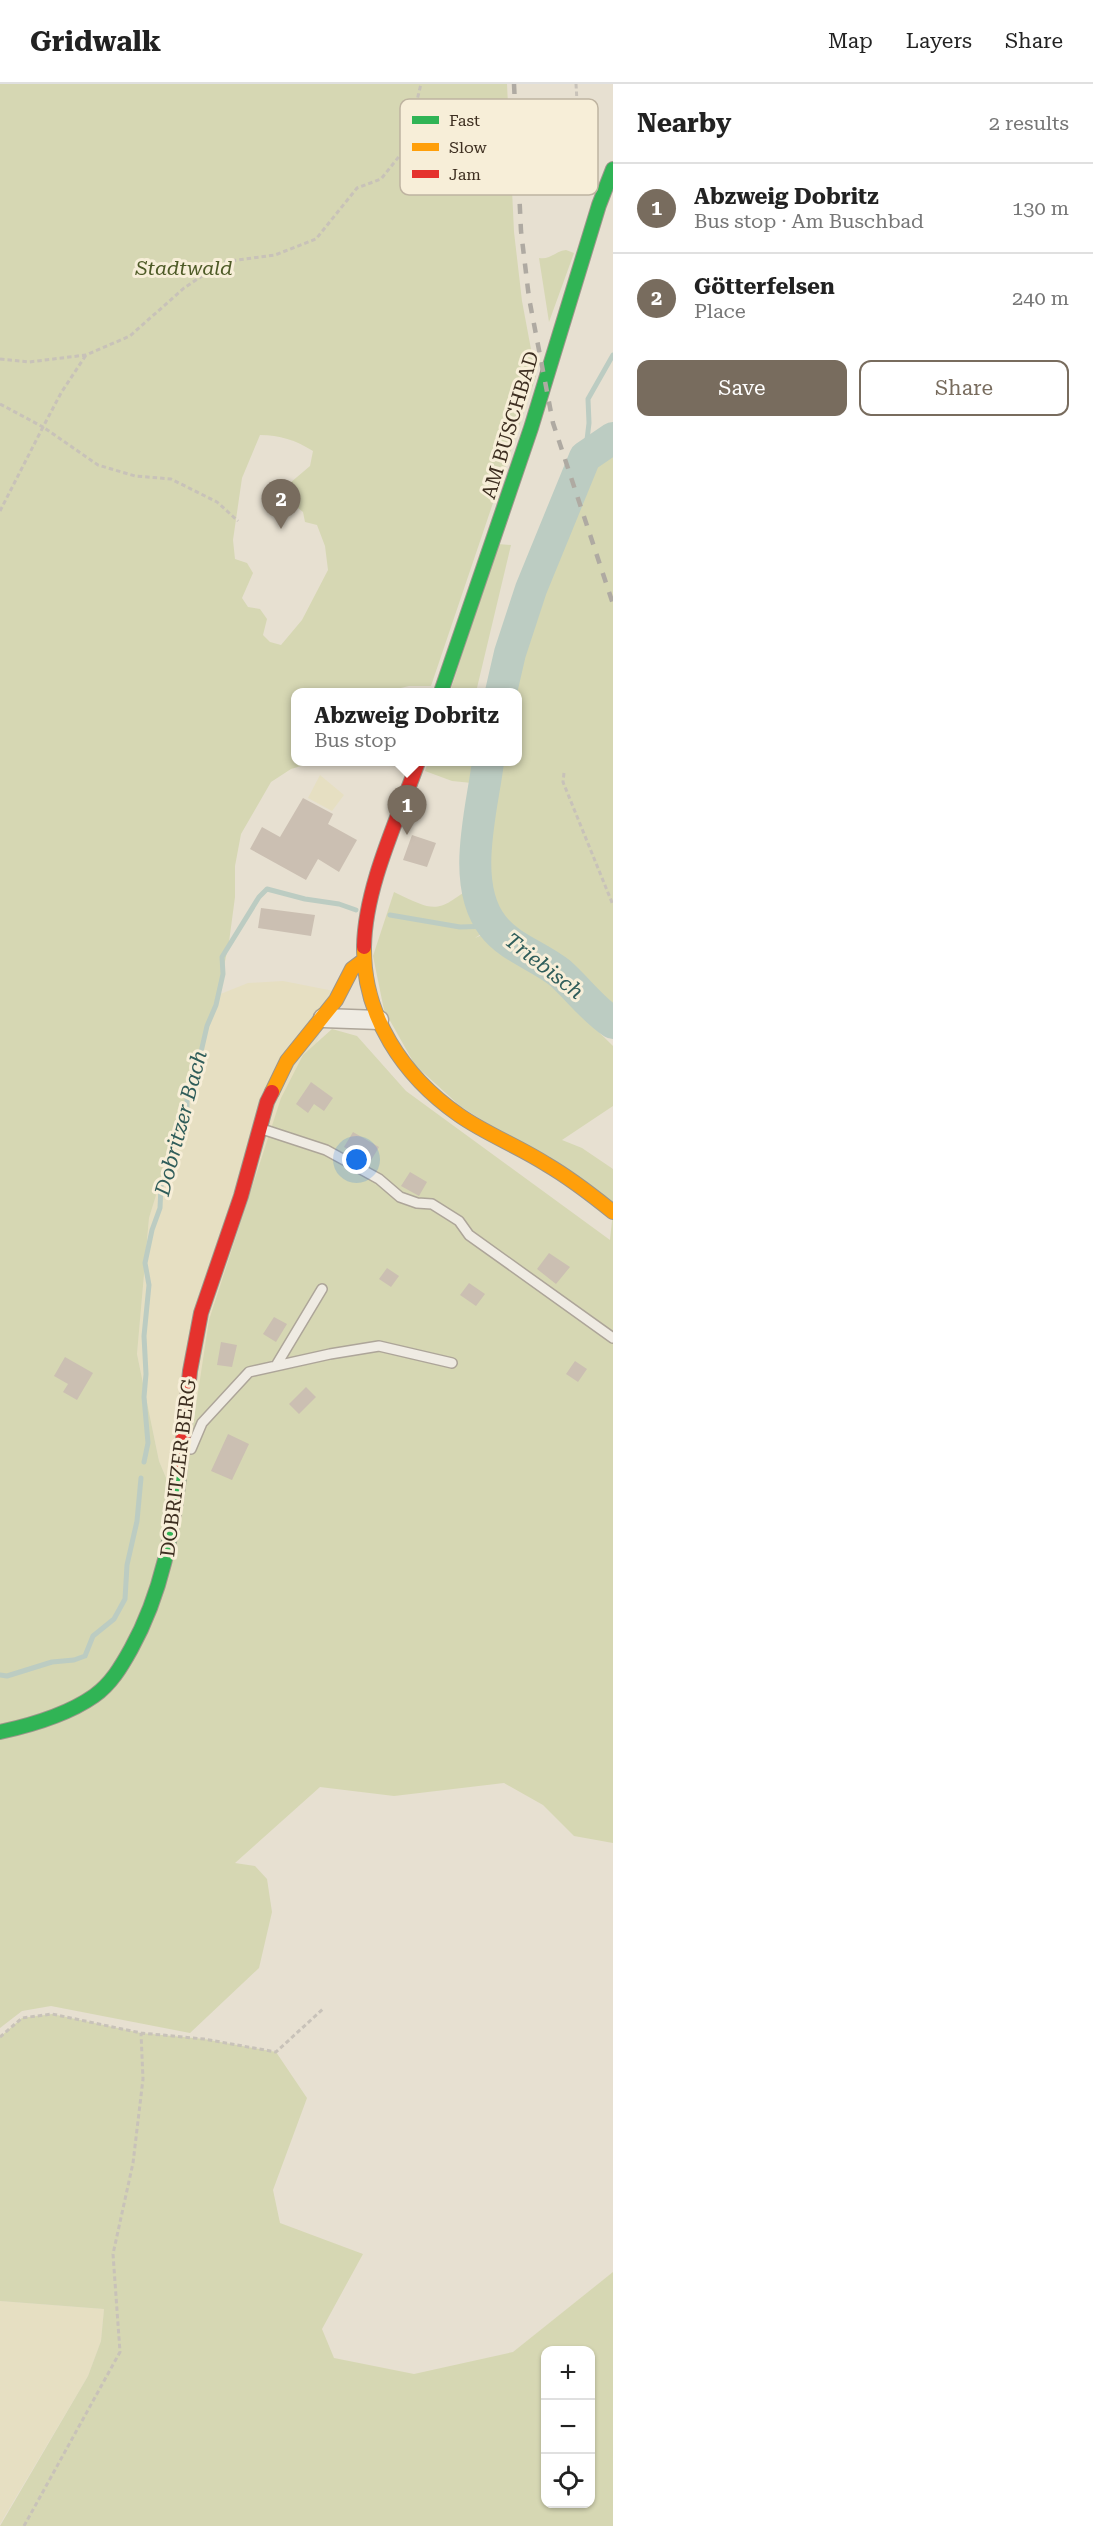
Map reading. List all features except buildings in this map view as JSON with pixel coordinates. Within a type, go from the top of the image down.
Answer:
[{"type":"main road","name":"AM BUSCHBAD","points":[[443,688],[531,428],[599,205],[613,169]]},
{"type":"main road","points":[[416,766],[374,891],[364,942],[366,980],[379,1020],[391,1046],[405,1068],[431,1094],[461,1116],[582,1186],[613,1212]]},
{"type":"main road","name":"DOBRITZER BERG","points":[[0,1732],[57,1715],[94,1696],[116,1676],[131,1652],[157,1593],[168,1552],[180,1476],[190,1371],[201,1313],[237,1207],[267,1102],[286,1061],[336,1000],[352,969],[364,960]]},
{"type":"street","points":[[323,1018],[379,1020]]},
{"type":"lane","points":[[260,1128],[326,1150],[379,1179],[400,1197],[417,1203],[432,1204],[459,1221],[469,1235],[613,1338]]},
{"type":"lane","points":[[277,1364],[322,1289]]},
{"type":"lane","points":[[180,1476],[202,1423],[249,1372],[277,1364],[379,1346],[452,1363]]},
{"type":"path","points":[[418,99],[422,84]]},
{"type":"path","points":[[576,84],[577,99]]},
{"type":"path","points":[[0,359],[29,362],[86,355],[130,336],[184,288],[223,262],[275,255],[316,239],[357,188],[381,178],[400,154]]},
{"type":"path","points":[[585,195],[599,205]]},
{"type":"path","points":[[0,511],[61,393],[86,355]]},
{"type":"path","points":[[0,404],[43,427],[98,465],[135,476],[171,479],[217,502],[238,521]]},
{"type":"path","points":[[564,773],[564,782],[613,905]]},
{"type":"path","points":[[0,2037],[22,2018],[52,2013],[141,2033],[204,2039],[276,2052],[324,2008]]},
{"type":"path","points":[[24,2526],[120,2352],[113,2254],[133,2163],[143,2079],[141,2033]]},
{"type":"shaded area","points":[[320,775],[344,795],[332,811],[308,798]]},
{"type":"shaded area","points":[[283,981],[334,991],[169,1485],[159,1461],[137,1354],[149,1218],[218,995],[248,983]]},
{"type":"shaded area","points":[[0,2301],[104,2309],[101,2341],[88,2376],[0,2524]]},
{"type":"green space","name":"Stadtwald","points":[[0,84],[507,84],[508,99],[400,99],[400,195],[512,195],[522,301],[536,376],[431,686],[291,688],[291,766],[301,766],[291,769],[271,782],[241,834],[235,866],[235,897],[229,942],[218,995],[149,1218],[137,1354],[159,1461],[180,1511],[209,1320],[281,1098],[303,1055],[332,1029],[357,1036],[406,1091],[610,1240],[613,1211],[613,1843],[574,1836],[543,1805],[504,1783],[394,1796],[320,1787],[235,1863],[255,1866],[267,1879],[272,1912],[259,1968],[190,2033],[51,2006],[22,2011],[0,2028]],"holes":[[[260,435],[287,439],[313,451],[310,466],[290,483],[293,504],[303,512],[305,522],[317,525],[325,546],[328,570],[302,620],[281,645],[270,642],[263,635],[267,619],[260,609],[248,607],[242,598],[253,573],[247,563],[235,559],[233,540],[242,478]]]},
{"type":"green space","points":[[566,250],[574,253],[549,322],[539,258],[546,258]]},
{"type":"green space","points":[[613,438],[613,1023],[558,972],[493,926],[475,938],[482,935],[495,947],[512,954],[548,982],[613,1046],[613,1106],[562,1140],[582,1148],[613,1169],[613,1203],[460,1106],[415,1065],[384,1010],[373,956],[394,892],[420,904],[436,907],[444,905],[475,884],[476,855],[487,766],[522,766],[522,688],[502,688],[510,653],[531,589],[585,457]]},
{"type":"green space","points":[[498,544],[511,545],[477,688],[451,688]]},
{"type":"green space","points":[[427,766],[473,766],[472,783],[452,781],[425,771]]},
{"type":"green space","points":[[52,2014],[141,2033],[204,2039],[276,2052],[307,2098],[273,2190],[280,2223],[363,2254],[322,2329],[334,2358],[414,2374],[513,2352],[613,2272],[613,2526],[0,2526],[88,2376],[101,2341],[104,2309],[0,2301],[0,2037],[22,2018]]},
{"type":"waterway","points":[[585,457],[589,423],[588,399],[613,355]]},
{"type":"waterway","name":"Triebisch","points":[[502,688],[510,653],[531,589],[585,457],[613,438]]},
{"type":"waterway","name":"Triebisch","points":[[487,766],[478,824],[475,868],[477,889],[483,909],[500,934],[560,973],[598,1012],[613,1023]]},
{"type":"waterway","name":"Dobritzer Bach","points":[[144,1462],[148,1443],[144,1397],[146,1374],[144,1336],[149,1285],[145,1263],[152,1230],[160,1208],[161,1186],[171,1159],[176,1125],[187,1114],[187,1092],[195,1078],[207,1026],[216,1005],[223,974],[222,957],[259,897],[267,889],[305,899],[339,904],[356,910]]},
{"type":"waterway","name":"Dobritzer Bach","points":[[390,915],[460,927],[493,926]]},
{"type":"waterway","name":"Dobritzer Bach","points":[[0,1675],[7,1676],[52,1662],[74,1660],[85,1656],[93,1636],[114,1619],[125,1599],[127,1565],[137,1521],[141,1478]]},
{"type":"railway","points":[[514,84],[515,99]]},
{"type":"railway","points":[[519,195],[529,298],[553,423],[613,604]]},
{"type":"traffic: fast","points":[[442,688],[531,428],[599,205],[613,169]]},
{"type":"traffic: fast","points":[[0,1732],[37,1723],[72,1709],[84,1703],[111,1681],[131,1649],[151,1606],[170,1539],[180,1468]]},
{"type":"traffic: slow","points":[[364,947],[365,972],[379,1020],[390,1042],[420,1082],[459,1115],[555,1169],[613,1212]]},
{"type":"traffic: slow","points":[[272,1092],[287,1061],[336,1000],[352,969],[364,960]]},
{"type":"traffic: jam","points":[[364,947],[370,900],[376,877],[416,766]]},
{"type":"traffic: jam","points":[[180,1468],[190,1371],[201,1313],[241,1196],[267,1102],[272,1092]]},
{"type":"place","name":"Götterfelsen","points":[[281,529]]},
{"type":"place","name":"Abzweig Dobritz","points":[[407,835]]}]
